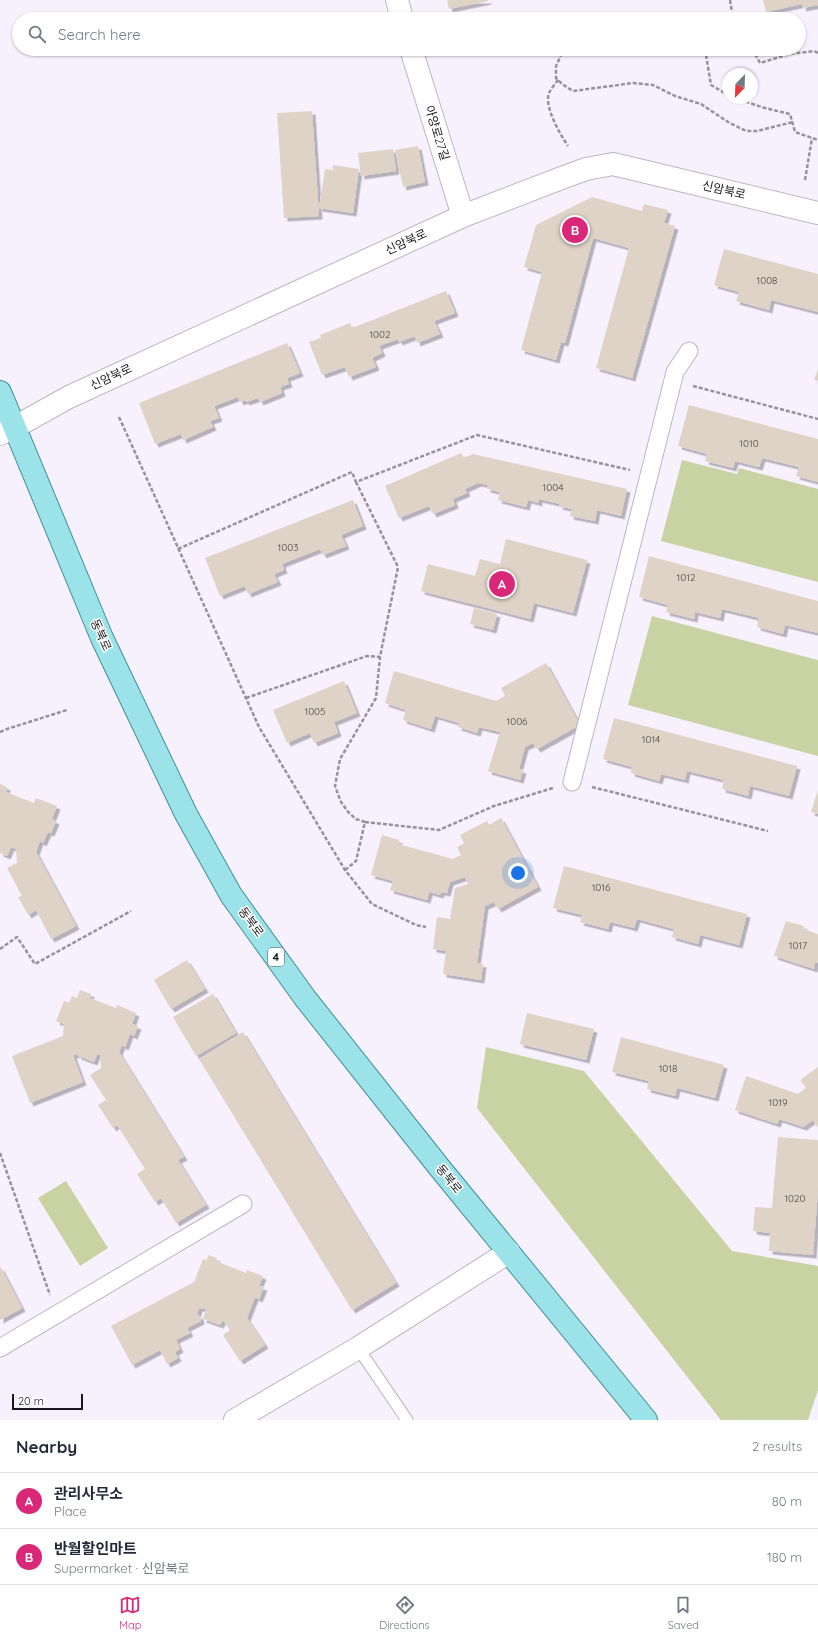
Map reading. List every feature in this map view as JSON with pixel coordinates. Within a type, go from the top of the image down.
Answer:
[{"type":"main road","name":"동북로","points":[[0,392],[8,431],[102,638],[186,814],[231,895],[305,998],[434,1160],[646,1420]]},
{"type":"street","points":[[397,0],[400,12]]},
{"type":"street","name":"아양로27길","points":[[413,56],[463,216]]},
{"type":"street","name":"신암북로","points":[[8,431],[69,397],[463,216],[586,169],[613,164],[818,213]]},
{"type":"street","points":[[572,782],[675,372],[689,351]]},
{"type":"street","points":[[0,1348],[243,1204]]},
{"type":"street","points":[[235,1420],[358,1348],[509,1252]]},
{"type":"lane","points":[[358,1348],[407,1420]]},
{"type":"path","points":[[730,0],[732,12]]},
{"type":"path","points":[[806,52],[814,51],[818,53]]},
{"type":"path","points":[[561,56],[556,66],[556,78],[573,90],[633,83],[653,85],[675,96],[701,104],[728,122],[746,131],[757,131],[793,122]]},
{"type":"path","points":[[705,56],[711,85],[722,91]]},
{"type":"path","points":[[756,56],[760,63],[783,56]]},
{"type":"path","points":[[558,80],[550,92],[548,102],[557,129],[568,146]]},
{"type":"path","points":[[753,104],[790,114],[795,132],[818,140]]},
{"type":"path","points":[[806,180],[812,138]]},
{"type":"path","points":[[673,381],[818,419]]},
{"type":"path","points":[[119,417],[258,727],[345,870],[372,904],[416,925],[426,927]]},
{"type":"path","points":[[356,482],[477,435],[650,475]]},
{"type":"path","points":[[178,549],[352,472],[398,566],[380,657],[376,698],[340,759],[336,786],[341,802],[349,813],[356,819],[365,822],[439,830],[494,806],[572,782],[768,830]]},
{"type":"path","points":[[246,698],[367,656],[380,657]]},
{"type":"path","points":[[0,732],[67,710]]},
{"type":"path","points":[[345,870],[356,861],[365,822]]},
{"type":"path","points":[[0,949],[17,937],[35,964],[131,911]]},
{"type":"path","points":[[0,1153],[56,1314]]},
{"type":"green space","points":[[682,460],[737,474],[739,468],[818,489],[818,582],[661,541]]},
{"type":"green space","points":[[652,616],[818,660],[818,756],[628,705]]},
{"type":"green space","points":[[486,1047],[584,1071],[732,1251],[818,1266],[818,1390],[808,1420],[721,1420],[477,1108]]},
{"type":"green space","points":[[66,1181],[108,1248],[80,1266],[38,1198]]},
{"type":"building","points":[[447,0],[488,0],[488,1],[449,9]]},
{"type":"building","points":[[763,0],[818,0],[818,5],[803,8],[802,4],[766,12]]},
{"type":"building","points":[[312,111],[319,216],[284,218],[277,113]]},
{"type":"building","points":[[418,146],[425,182],[403,187],[395,150]]},
{"type":"building","points":[[393,149],[396,171],[361,176],[358,153]]},
{"type":"building","points":[[333,165],[359,169],[353,213],[319,208],[325,169],[333,170]]},
{"type":"building","points":[[592,197],[642,211],[644,204],[668,210],[664,223],[675,226],[632,378],[596,368],[629,248],[593,238],[565,343],[561,342],[556,360],[521,350],[542,272],[524,267],[536,225]]},
{"type":"building","points":[[724,249],[818,274],[818,312],[771,300],[769,310],[736,301],[739,292],[714,285]]},
{"type":"building","points":[[446,291],[455,313],[434,321],[440,334],[417,343],[415,336],[399,342],[398,339],[379,346],[382,353],[372,358],[376,367],[349,377],[345,367],[322,375],[309,342],[321,338],[320,335],[350,323],[352,328]]},
{"type":"building","points":[[287,343],[300,373],[287,378],[289,384],[280,387],[282,393],[260,402],[258,398],[246,402],[245,400],[240,402],[238,397],[214,406],[219,418],[210,421],[213,427],[183,440],[181,434],[155,444],[139,403]]},
{"type":"building","points":[[818,369],[818,381],[814,380]]},
{"type":"building","points":[[689,405],[818,439],[818,482],[796,476],[799,467],[762,458],[759,467],[735,461],[733,468],[705,461],[707,454],[678,446]]},
{"type":"building","points":[[461,453],[463,458],[473,454],[627,489],[621,516],[597,510],[595,521],[570,516],[572,509],[559,506],[560,504],[539,499],[539,503],[528,500],[526,507],[498,500],[500,492],[487,489],[488,485],[478,483],[465,489],[467,493],[453,499],[455,505],[433,514],[429,506],[399,518],[385,486]]},
{"type":"building","points":[[353,500],[363,526],[341,535],[346,546],[323,555],[320,549],[282,564],[284,570],[274,574],[278,582],[248,594],[245,586],[220,596],[205,558]]},
{"type":"building","points":[[506,539],[587,560],[573,613],[534,603],[530,619],[421,591],[428,564],[475,576],[480,559],[500,564]]},
{"type":"building","points":[[649,556],[818,601],[818,633],[785,625],[783,634],[757,627],[759,618],[722,609],[720,618],[695,612],[694,619],[666,612],[668,605],[639,597]]},
{"type":"building","points":[[474,608],[497,614],[493,630],[470,624]]},
{"type":"building","points":[[546,663],[580,725],[537,749],[533,743],[525,747],[519,769],[523,770],[520,780],[488,771],[500,732],[479,727],[477,733],[458,727],[459,723],[435,716],[431,729],[403,720],[406,710],[385,703],[394,671],[496,701],[505,696],[501,688]]},
{"type":"building","points":[[344,681],[357,713],[334,722],[338,733],[314,743],[310,733],[287,743],[273,710]]},
{"type":"building","points":[[614,718],[797,766],[789,796],[750,786],[748,796],[722,789],[724,780],[687,771],[685,780],[661,774],[659,781],[631,773],[632,767],[603,759]]},
{"type":"building","points":[[0,784],[7,787],[6,792],[34,803],[36,798],[57,806],[52,819],[56,821],[51,833],[48,832],[43,843],[40,841],[36,852],[76,926],[51,939],[36,910],[28,915],[18,897],[22,896],[7,868],[17,863],[16,849],[11,847],[7,856],[0,853]]},
{"type":"building","points":[[818,790],[818,814],[811,812]]},
{"type":"building","points":[[501,818],[538,887],[498,909],[494,902],[485,906],[477,963],[483,964],[481,980],[443,974],[446,951],[433,949],[437,917],[450,919],[455,888],[468,884],[465,877],[450,882],[447,893],[441,892],[440,895],[429,892],[427,900],[390,890],[393,881],[371,875],[382,835],[399,840],[398,844],[453,859],[461,855],[457,847],[464,843],[460,835],[487,821],[489,825]]},
{"type":"building","points":[[564,866],[747,914],[739,945],[700,935],[698,944],[672,937],[674,929],[637,919],[634,928],[610,922],[608,929],[580,922],[582,915],[553,908]]},
{"type":"building","points":[[786,921],[804,926],[803,929],[818,934],[818,963],[815,963],[814,969],[774,956]]},
{"type":"building","points":[[187,960],[205,989],[171,1009],[154,980]]},
{"type":"building","points":[[80,990],[91,994],[90,998],[116,1008],[117,1005],[136,1013],[132,1024],[138,1026],[134,1036],[130,1034],[125,1047],[122,1045],[119,1052],[184,1157],[178,1160],[206,1205],[176,1223],[161,1198],[155,1202],[137,1174],[145,1169],[117,1125],[113,1128],[98,1105],[106,1100],[90,1075],[101,1068],[100,1055],[97,1054],[94,1062],[78,1056],[77,1054],[73,1055],[83,1082],[30,1103],[12,1056],[63,1036],[64,1024],[56,1021],[64,1001],[69,1003],[72,996],[77,998]]},
{"type":"building","points":[[213,994],[236,1033],[196,1056],[173,1017]]},
{"type":"building","points":[[527,1013],[594,1029],[586,1060],[520,1044]]},
{"type":"building","points":[[243,1032],[396,1283],[352,1310],[199,1059]]},
{"type":"building","points":[[621,1037],[724,1065],[715,1098],[677,1088],[675,1096],[647,1089],[649,1081],[612,1072]]},
{"type":"building","points":[[818,1067],[818,1128],[813,1120],[803,1127],[779,1119],[777,1124],[735,1110],[746,1076],[798,1094],[806,1088],[800,1080]]},
{"type":"building","points":[[778,1137],[818,1140],[818,1190],[813,1255],[769,1251],[770,1233],[753,1231],[755,1207],[772,1208]]},
{"type":"building","points":[[208,1255],[217,1258],[216,1261],[246,1273],[247,1270],[263,1276],[259,1286],[264,1287],[259,1299],[255,1297],[247,1318],[265,1345],[240,1361],[223,1335],[230,1330],[223,1320],[220,1325],[203,1319],[206,1309],[199,1308],[197,1315],[200,1316],[201,1321],[187,1328],[190,1333],[176,1340],[180,1349],[175,1352],[178,1358],[167,1364],[160,1350],[132,1365],[111,1326],[194,1282],[203,1259],[207,1260]]},
{"type":"building","points":[[0,1266],[22,1308],[0,1320]]},
{"type":"place","name":"반월할인마트","points":[[575,230]]},
{"type":"place","name":"관리사무소","points":[[502,584]]}]
